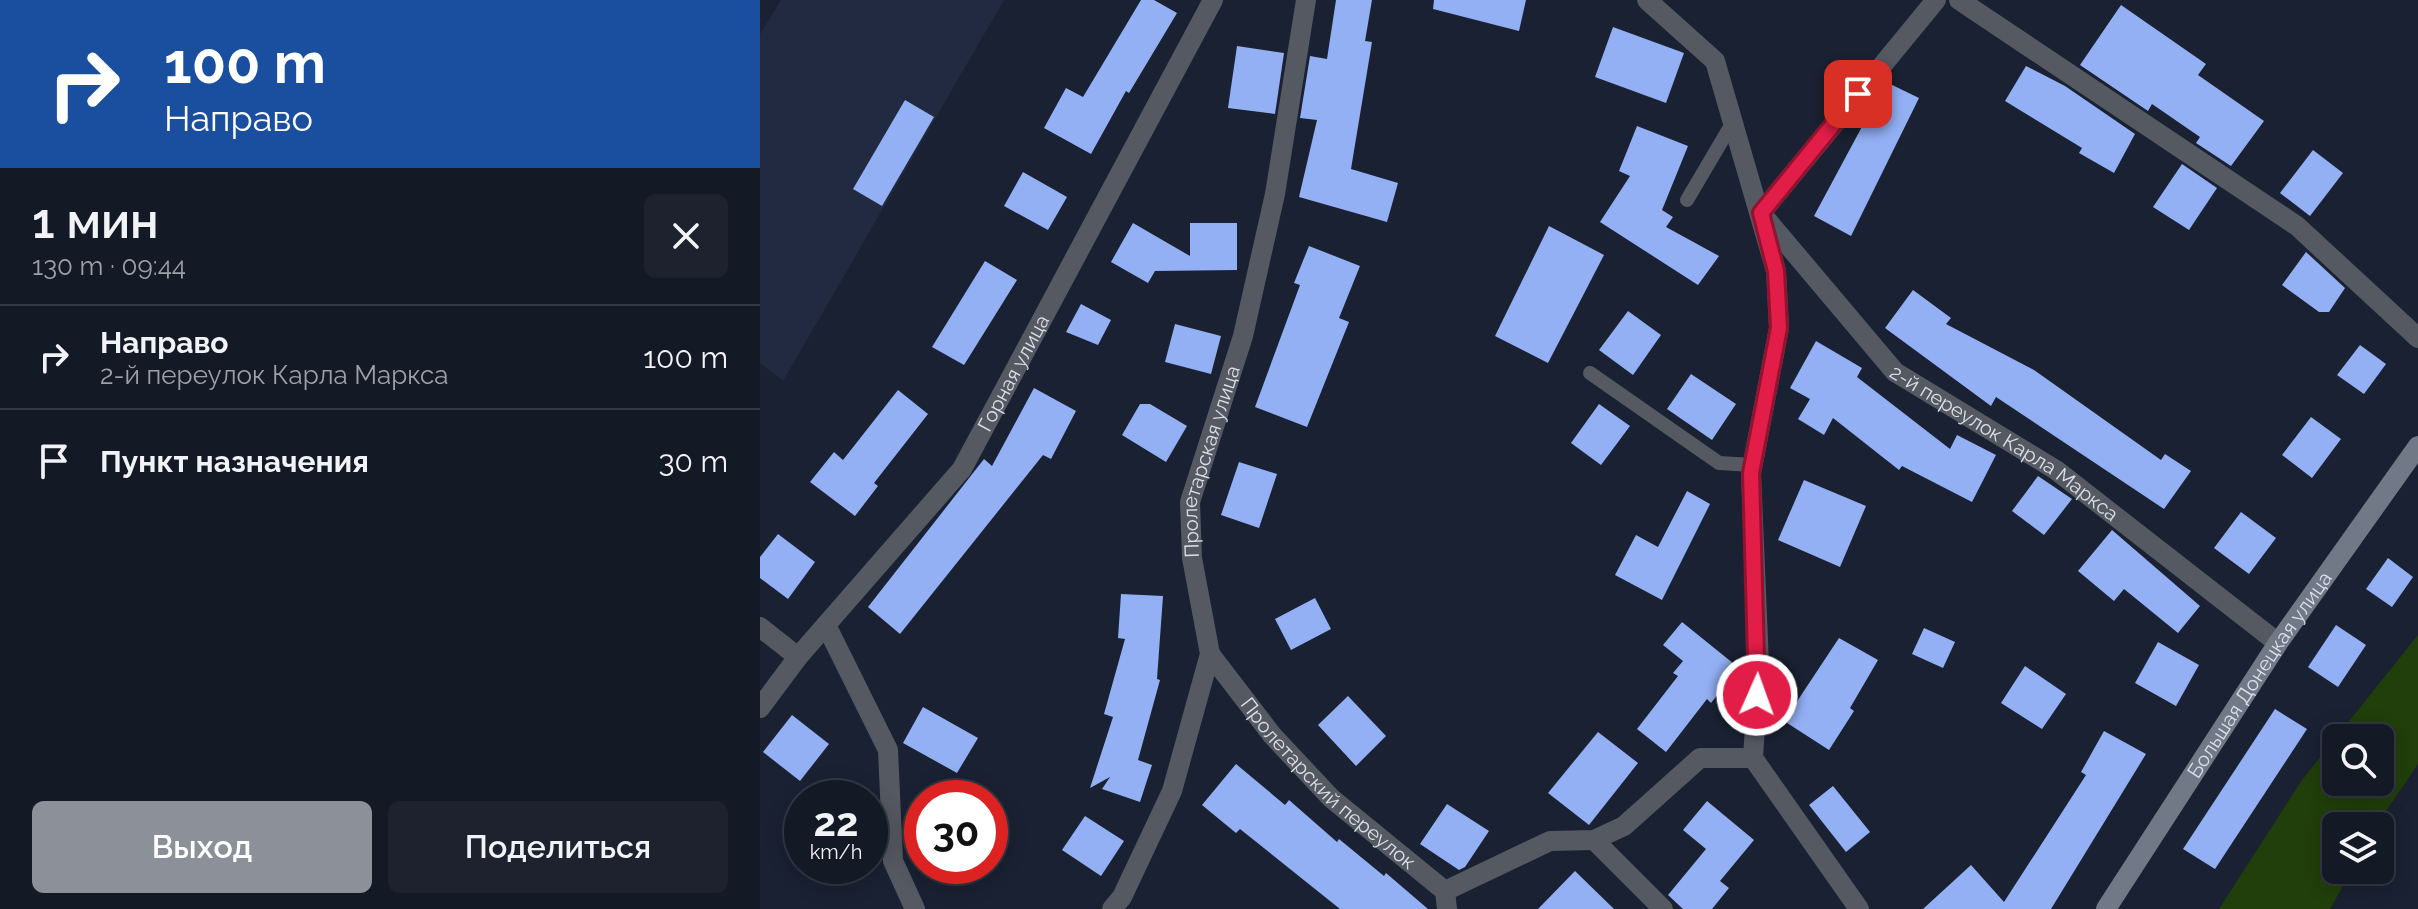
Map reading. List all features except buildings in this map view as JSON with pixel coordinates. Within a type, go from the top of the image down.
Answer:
[{"type":"street","name":"Горная улица","points":[[760,708],[798,657],[962,469],[1213,0]]},
{"type":"street","name":"Пролетарская улица","points":[[1112,909],[1122,897],[1172,791],[1210,654],[1192,558],[1190,502],[1243,336],[1275,194],[1306,0]]},
{"type":"street","name":"2-й переулок Карла Маркса","points":[[1647,0],[1715,61],[1776,271],[1779,328],[1753,465],[1759,664],[1753,758]]},
{"type":"street","points":[[1761,213],[1936,0]]},
{"type":"street","points":[[1959,0],[2297,226],[2418,338]]},
{"type":"street","name":"2-й переулок Карла Маркса","points":[[1761,213],[1895,372],[2056,470],[2278,643]]},
{"type":"street","name":"Большая Донецкая улица","points":[[2106,909],[2278,643],[2418,446]]},
{"type":"street","points":[[826,625],[888,750],[893,861],[915,909]]},
{"type":"street","points":[[760,627],[798,657]]},
{"type":"street","name":"Пролетарский переулок","points":[[1210,654],[1272,735],[1331,798],[1446,900]]},
{"type":"street","points":[[1446,900],[1550,841],[1594,840],[1624,826],[1700,758],[1753,758],[1859,909]]},
{"type":"street","points":[[1594,840],[1663,909]]},
{"type":"lane","points":[[1687,200],[1733,122]]},
{"type":"lane","points":[[1590,373],[1719,463],[1753,465]]},
{"type":"shaded area","points":[[781,0],[1004,0],[783,381],[760,363],[760,34]]},
{"type":"green space","points":[[2418,635],[2418,764],[2385,812],[2322,812],[2322,884],[2344,884],[2330,909],[2219,909],[2302,780],[2322,755],[2322,796],[2394,796],[2394,724],[2347,724]]},
{"type":"route","points":[[1757,695],[1759,664],[1751,473],[1779,328],[1776,271],[1761,213],[1858,94]]}]
